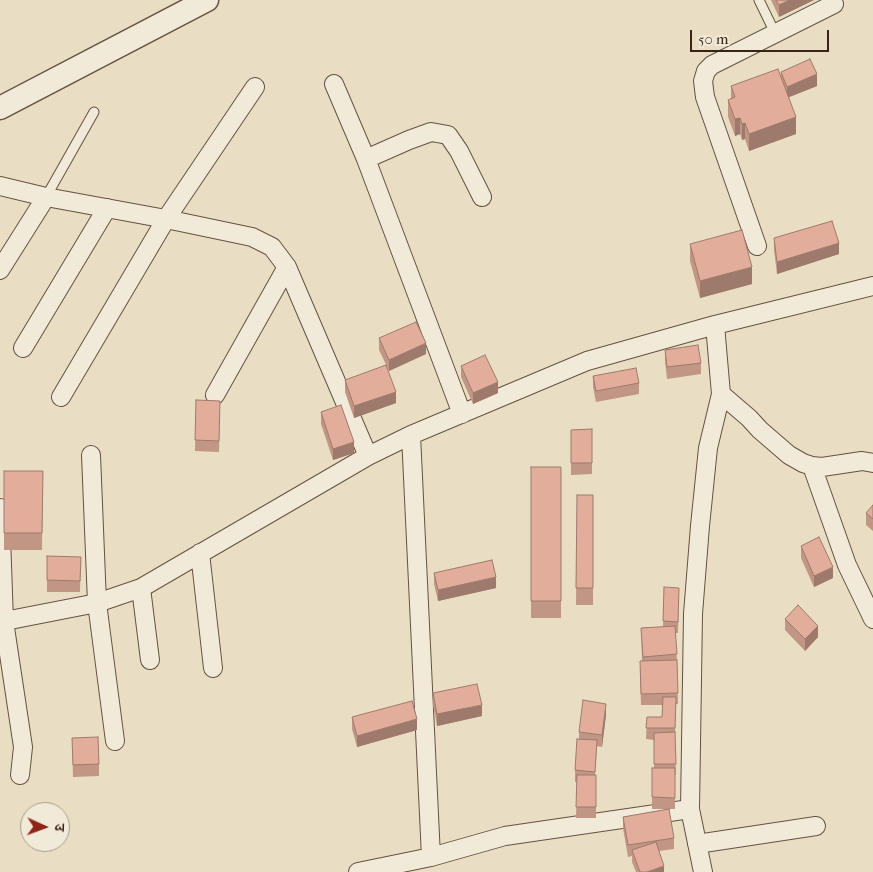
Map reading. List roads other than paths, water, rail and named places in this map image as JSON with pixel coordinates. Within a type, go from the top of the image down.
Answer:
[{"type":"street","points":[[0,108],[206,0]]},
{"type":"street","points":[[757,246],[706,97],[703,81],[706,71],[712,65],[775,32],[834,4]]},
{"type":"street","points":[[334,84],[366,159],[462,414]]},
{"type":"street","points":[[61,397],[166,219],[255,87]]},
{"type":"street","points":[[366,159],[431,132],[448,135],[459,151],[482,197]]},
{"type":"street","points":[[0,186],[46,197],[252,237],[272,247],[287,266],[368,456]]},
{"type":"street","points":[[0,270],[46,197]]},
{"type":"street","points":[[23,348],[107,208]]},
{"type":"street","points":[[215,395],[287,266]]},
{"type":"street","points":[[2,622],[97,603],[141,588],[368,456],[411,435],[587,361],[715,325],[873,286]]},
{"type":"street","points":[[703,872],[690,809],[693,614],[708,448],[721,394],[715,325]]},
{"type":"street","points":[[721,394],[789,455],[803,463],[812,466],[822,466],[862,461],[873,462]]},
{"type":"street","points":[[411,435],[431,857]]},
{"type":"street","points":[[91,455],[97,603],[115,741]]},
{"type":"street","points":[[812,466],[847,565],[873,619]]},
{"type":"street","points":[[0,508],[2,622],[22,733],[23,747],[20,775]]},
{"type":"street","points":[[200,553],[213,668]]},
{"type":"street","points":[[141,588],[150,660]]},
{"type":"street","points":[[358,872],[431,857],[505,836],[690,809]]},
{"type":"street","points":[[697,844],[816,826]]},
{"type":"lane","points":[[759,0],[775,32]]},
{"type":"lane","points":[[46,197],[94,112]]}]
